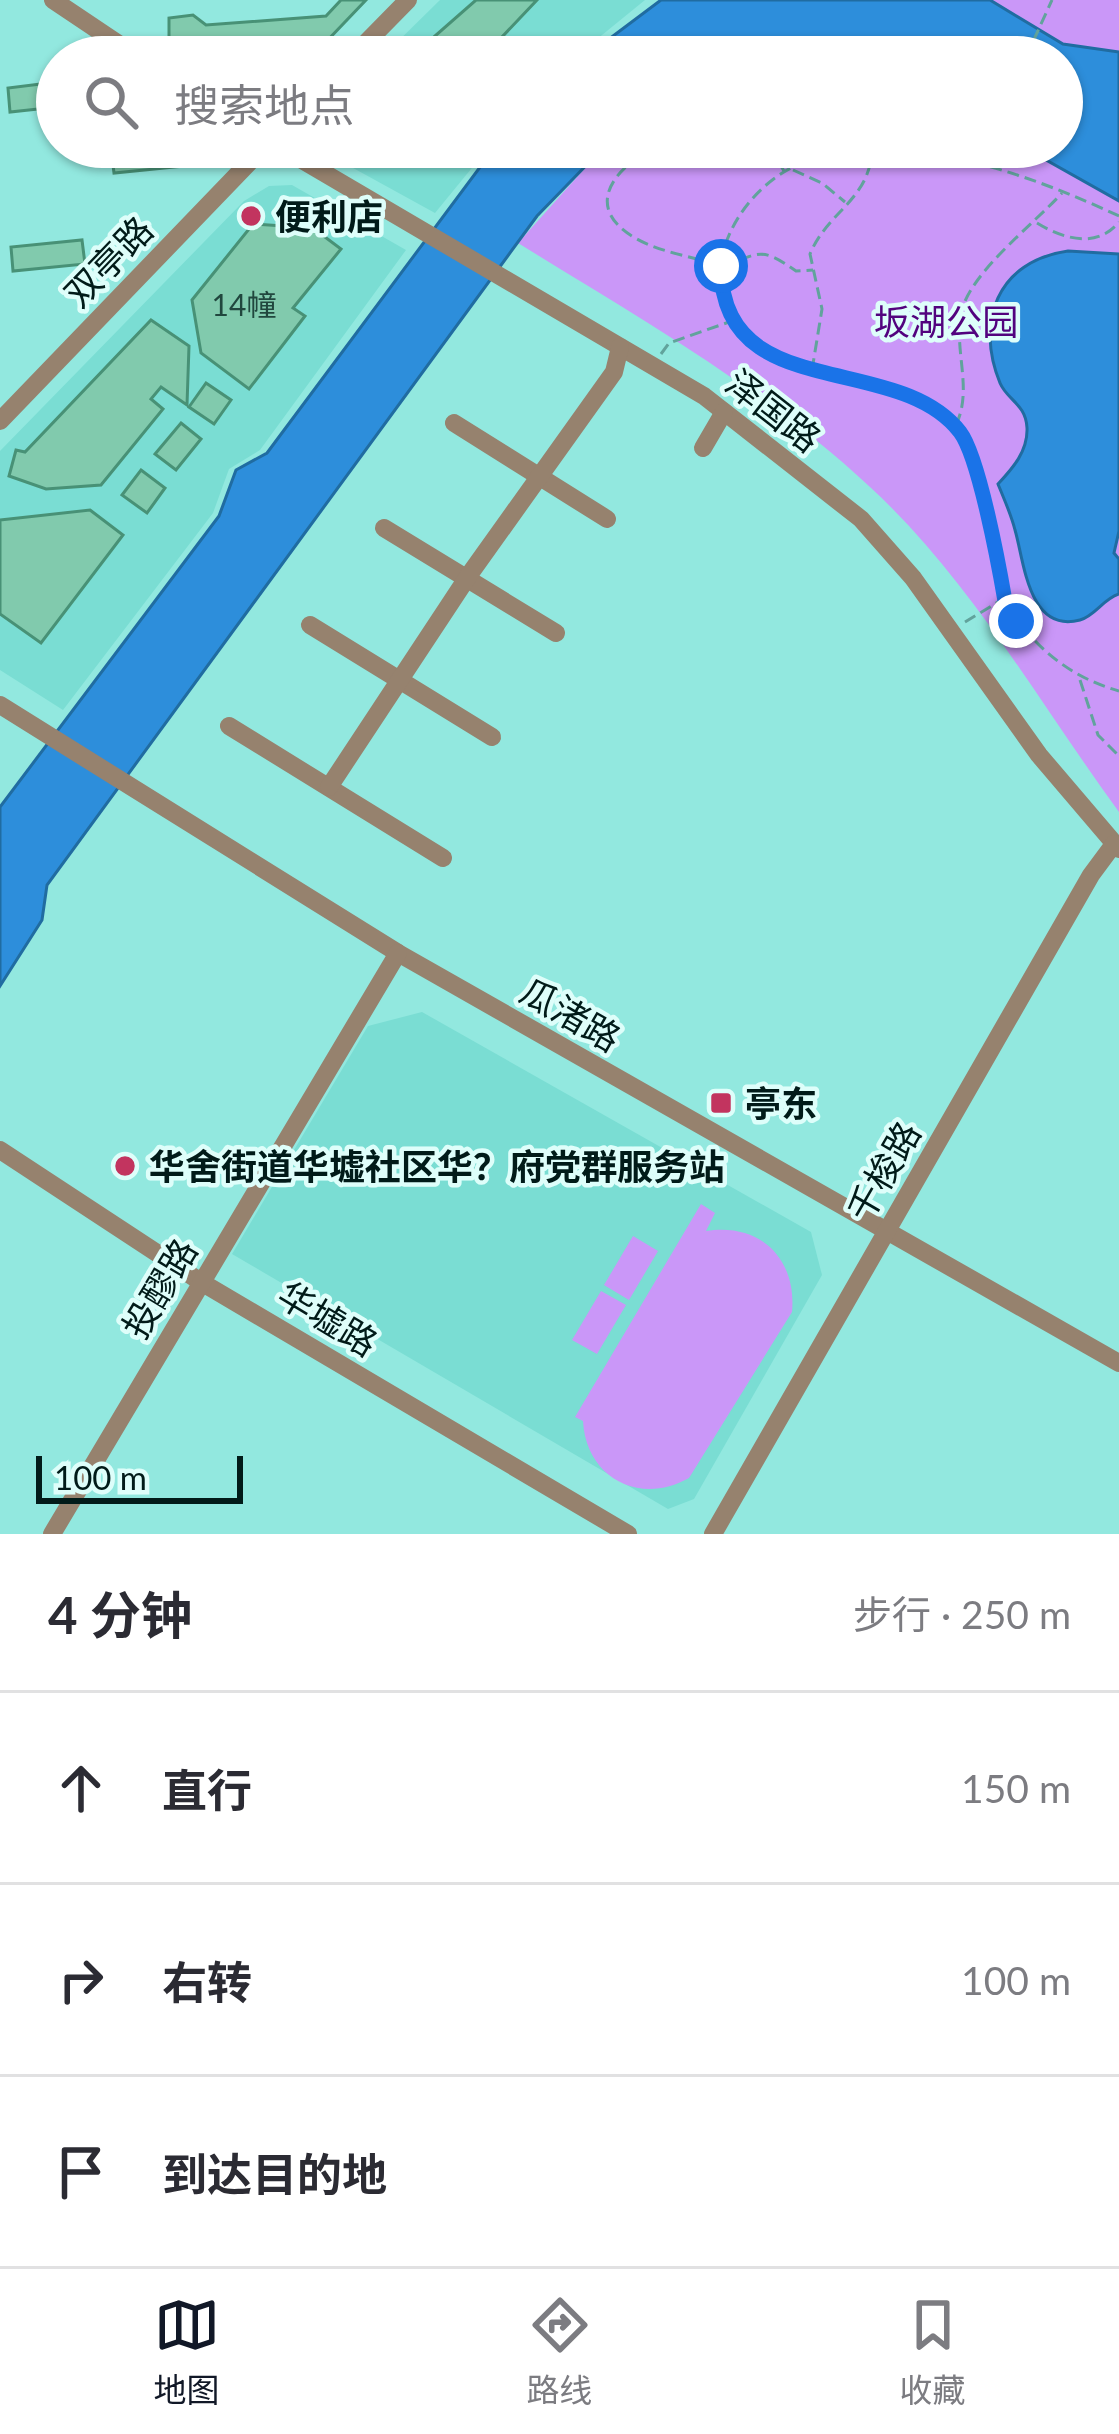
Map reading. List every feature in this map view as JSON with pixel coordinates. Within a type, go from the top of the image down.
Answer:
[{"type":"street","points":[[53,0],[107,36]]},
{"type":"street","points":[[373,36],[408,0]]},
{"type":"street","name":"双亭路","points":[[0,422],[245,168]]},
{"type":"street","name":"泽国路","points":[[316,168],[653,366],[724,412],[861,519],[952,632],[1039,755],[1117,846]]},
{"type":"street","points":[[329,787],[469,575],[614,372],[620,347]]},
{"type":"street","points":[[703,448],[724,412]]},
{"type":"street","points":[[454,423],[607,519]]},
{"type":"street","points":[[385,528],[469,575],[556,633]]},
{"type":"street","points":[[310,625],[492,737]]},
{"type":"street","name":"瓜渚路","points":[[0,705],[398,953],[1119,1363]]},
{"type":"street","points":[[230,726],[443,858]]},
{"type":"street","name":"千梭路","points":[[712,1534],[1090,874],[1117,846]]},
{"type":"street","name":"投醪路","points":[[52,1534],[398,953]]},
{"type":"street","name":"华墟路","points":[[0,1150],[201,1282],[628,1534]]},
{"type":"path","points":[[1036,36],[1052,0]]},
{"type":"path","points":[[619,168],[608,203],[614,217],[638,240],[721,266],[748,253],[766,253],[778,255],[796,271],[813,270]]},
{"type":"path","points":[[786,168],[822,183],[846,203]]},
{"type":"path","points":[[798,168],[741,209],[728,232],[721,266],[734,320],[773,356],[908,396],[956,427],[972,461],[1004,598],[1016,621],[1080,679],[1119,691]]},
{"type":"path","points":[[812,370],[822,309],[812,247],[867,184],[869,168]]},
{"type":"path","points":[[989,168],[1064,192],[1119,219],[1096,238],[1077,239],[1055,235],[1036,223]]},
{"type":"path","points":[[956,427],[964,397],[961,314],[969,292],[1064,192]]},
{"type":"path","points":[[653,366],[669,343],[734,320]]},
{"type":"path","points":[[952,632],[1004,598]]},
{"type":"path","points":[[1080,679],[1098,735],[1119,756]]},
{"type":"shaded area","points":[[440,0],[645,0],[601,36],[403,36]]},
{"type":"shaded area","points":[[661,0],[990,0],[1050,36],[613,36]]},
{"type":"shaded area","points":[[1083,47],[1119,52],[1119,201],[1060,168],[1083,168]]},
{"type":"shaded area","points":[[353,168],[472,168],[435,213]]},
{"type":"shaded area","points":[[479,168],[584,168],[537,216],[47,885],[42,920],[0,986],[0,807],[219,516],[236,470],[267,453]]},
{"type":"shaded area","points":[[292,185],[406,250],[260,450],[229,469],[213,513],[63,710],[0,670],[0,451],[244,201],[269,186]]},
{"type":"shaded area","points":[[1068,251],[1119,254],[1119,531],[1114,553],[1119,559],[1119,594],[1085,618],[1063,621],[1049,616],[1031,592],[998,484],[1022,452],[1027,428],[1023,413],[1000,383],[990,338],[998,298],[1009,281],[1024,267]]},
{"type":"shaded area","points":[[422,1012],[811,1232],[822,1275],[694,1499],[668,1509],[232,1254],[368,1026]]},
{"type":"green space","points":[[990,0],[1119,0],[1119,52],[1083,47],[1083,36],[1050,36]]},
{"type":"green space","name":"坂湖公园","points":[[585,168],[1060,168],[1119,201],[1119,812],[971,601],[870,487],[744,387],[518,243]]},
{"type":"green space","points":[[701,1204],[715,1213],[706,1231],[743,1232],[771,1248],[788,1276],[792,1312],[689,1478],[652,1489],[635,1487],[605,1471],[586,1441],[583,1421],[575,1417]]},
{"type":"green space","points":[[633,1236],[658,1251],[629,1300],[604,1285]]},
{"type":"green space","points":[[601,1291],[626,1305],[597,1354],[572,1340]]},
{"type":"building","points":[[341,0],[366,0],[332,36],[169,36],[169,18],[193,15],[206,25],[326,16]]},
{"type":"building","points":[[476,0],[537,0],[503,36],[435,36]]},
{"type":"building","points":[[36,85],[36,109],[10,112],[8,88]]},
{"type":"building","points":[[113,168],[165,168],[114,173]]},
{"type":"building","points":[[253,224],[313,228],[341,249],[293,308],[305,316],[249,389],[201,353],[192,300]]},
{"type":"building","points":[[82,240],[85,264],[13,271],[11,247]]},
{"type":"building","points":[[151,320],[189,346],[187,405],[161,387],[151,399],[163,409],[101,485],[46,489],[9,476],[16,450],[25,452]]},
{"type":"building","points":[[206,383],[231,400],[214,424],[189,407]]},
{"type":"building","points":[[181,423],[201,439],[176,470],[155,454]]},
{"type":"building","points":[[141,470],[165,488],[147,513],[122,495]]},
{"type":"building","points":[[90,510],[123,535],[41,643],[0,614],[0,520]]},
{"type":"place","name":"便利店","points":[[251,216]]},
{"type":"place","name":"亭东","points":[[721,1103]]},
{"type":"place","name":"华舍街道华墟社区华？府党群服务站","points":[[125,1166]]},
{"type":"route","points":[[721,266],[734,320],[757,346],[812,370],[908,396],[959,430],[972,461],[1005,601],[1016,621]]}]
